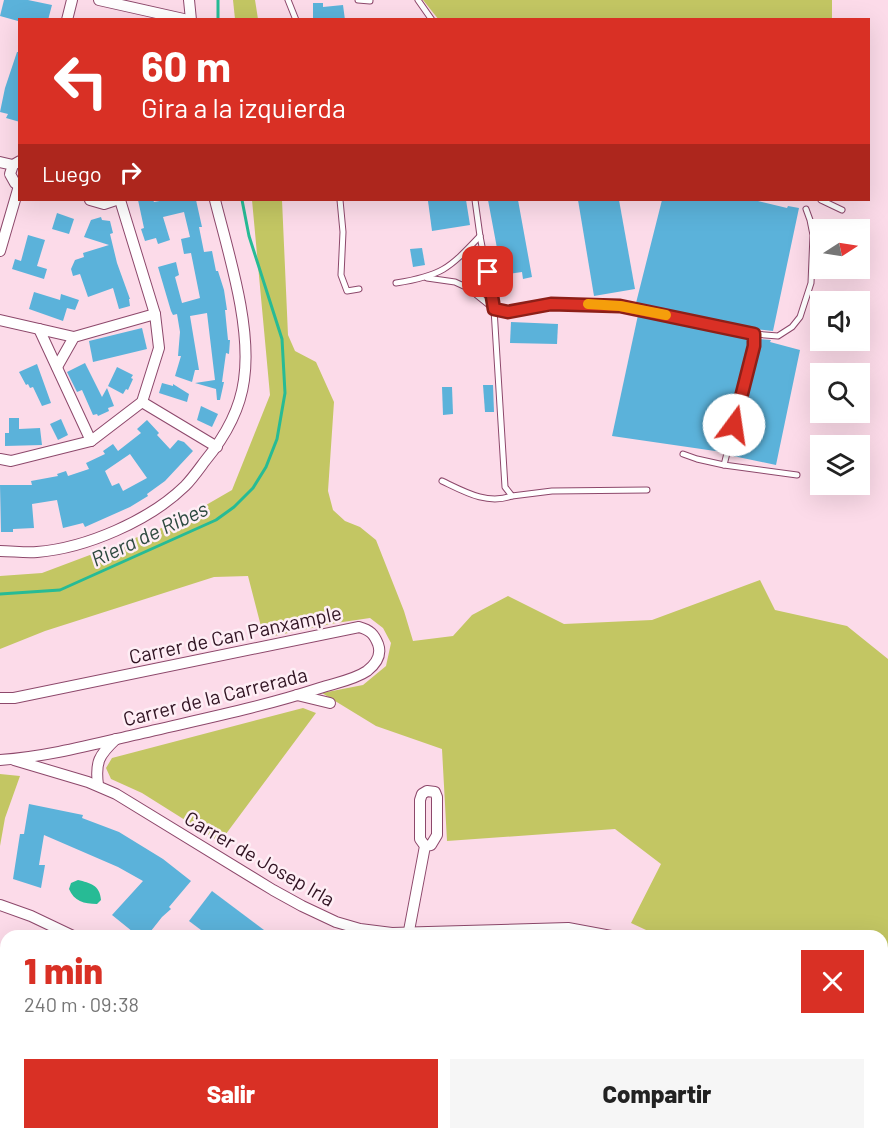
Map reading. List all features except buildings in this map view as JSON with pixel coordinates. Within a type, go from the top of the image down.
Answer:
[{"type":"street","points":[[68,18],[72,0]]},
{"type":"street","points":[[99,0],[181,18]]},
{"type":"street","points":[[189,0],[190,18]]},
{"type":"street","points":[[0,162],[11,168],[15,183],[18,185]]},
{"type":"street","points":[[0,250],[18,189]]},
{"type":"street","points":[[94,201],[104,204],[114,201]]},
{"type":"street","points":[[0,459],[11,461],[91,441],[142,402],[159,348],[154,314],[118,201]]},
{"type":"street","points":[[0,551],[37,552],[68,546],[104,535],[148,515],[185,486],[217,447],[234,417],[244,380],[245,346],[237,294],[215,201]]},
{"type":"street","points":[[0,320],[74,337],[154,314]]},
{"type":"street","points":[[39,329],[91,441]]},
{"type":"street","points":[[57,367],[74,337]]},
{"type":"street","points":[[142,402],[217,447]]},
{"type":"street","name":"Carrer de Can Panxample","points":[[0,698],[14,698],[360,627],[369,630],[376,638],[380,649],[379,658],[375,664],[358,676],[324,686]]},
{"type":"street","name":"Carrer de la Carrerada","points":[[6,759],[116,739],[276,702],[324,686]]},
{"type":"street","points":[[297,695],[330,703]]},
{"type":"street","name":"Carrer de la Carrerada","points":[[98,785],[96,770],[98,761],[116,739]]},
{"type":"street","name":"Carrer de Josep Irla","points":[[6,759],[98,785],[302,906],[336,922],[368,930]]},
{"type":"street","points":[[410,930],[425,846]]},
{"type":"street","points":[[0,905],[60,930]]},
{"type":"street","name":"Carrer de Josep Irla","points":[[515,930],[568,928],[579,930]]},
{"type":"lane","points":[[288,0],[295,18]]},
{"type":"lane","points":[[358,0],[370,1]]},
{"type":"lane","points":[[418,0],[431,18]]},
{"type":"lane","points":[[340,201],[343,232],[341,275],[347,291],[359,289]]},
{"type":"lane","points":[[475,201],[494,309],[505,487],[512,496]]},
{"type":"lane","points":[[822,201],[842,210]]},
{"type":"lane","points":[[396,283],[427,278],[455,282],[468,288],[494,309],[508,312],[551,304],[620,306],[754,334],[778,336],[792,327],[800,317],[811,283],[813,235],[806,209]]},
{"type":"lane","points":[[427,278],[454,263],[480,236]]},
{"type":"lane","points":[[724,465],[754,346],[754,334]]},
{"type":"lane","points":[[683,454],[724,465],[797,475]]},
{"type":"lane","points":[[442,481],[481,498],[496,500],[525,493],[552,491],[647,490]]},
{"type":"shaded area","points":[[233,0],[255,0],[258,18],[235,18]]},
{"type":"shaded area","points":[[423,0],[832,0],[832,18],[437,18]]},
{"type":"shaded area","points":[[252,201],[282,201],[288,335],[295,351],[316,362],[334,402],[328,491],[333,510],[345,521],[360,527],[376,540],[404,611],[413,641],[453,636],[472,615],[508,596],[564,624],[652,620],[760,580],[775,610],[847,626],[888,659],[888,930],[646,930],[631,923],[661,864],[615,829],[447,841],[442,749],[376,726],[322,693],[363,685],[386,666],[391,643],[383,628],[370,618],[264,638],[248,576],[214,577],[45,631],[0,649],[0,576],[42,573],[175,523],[232,490],[270,395]]},
{"type":"shaded area","points":[[303,708],[316,713],[220,842],[142,793],[111,779],[106,768],[112,758]]},
{"type":"shaded area","points":[[0,774],[20,776],[5,818],[0,846]]},
{"type":"shaded area","points":[[78,880],[90,884],[99,891],[101,900],[97,904],[84,902],[74,896],[69,889],[71,883]]},
{"type":"waterway","name":"Riera de Ribes","points":[[218,0],[218,18]]},
{"type":"waterway","name":"Riera de Ribes","points":[[0,594],[60,590],[216,520],[234,507],[253,488],[266,467],[277,439],[285,393],[282,339],[249,236],[242,201]]},
{"type":"slow traffic","points":[[588,304],[620,306],[666,315]]},
{"type":"route","points":[[488,272],[494,309],[508,312],[551,304],[620,306],[754,334],[754,346],[734,425]]}]
